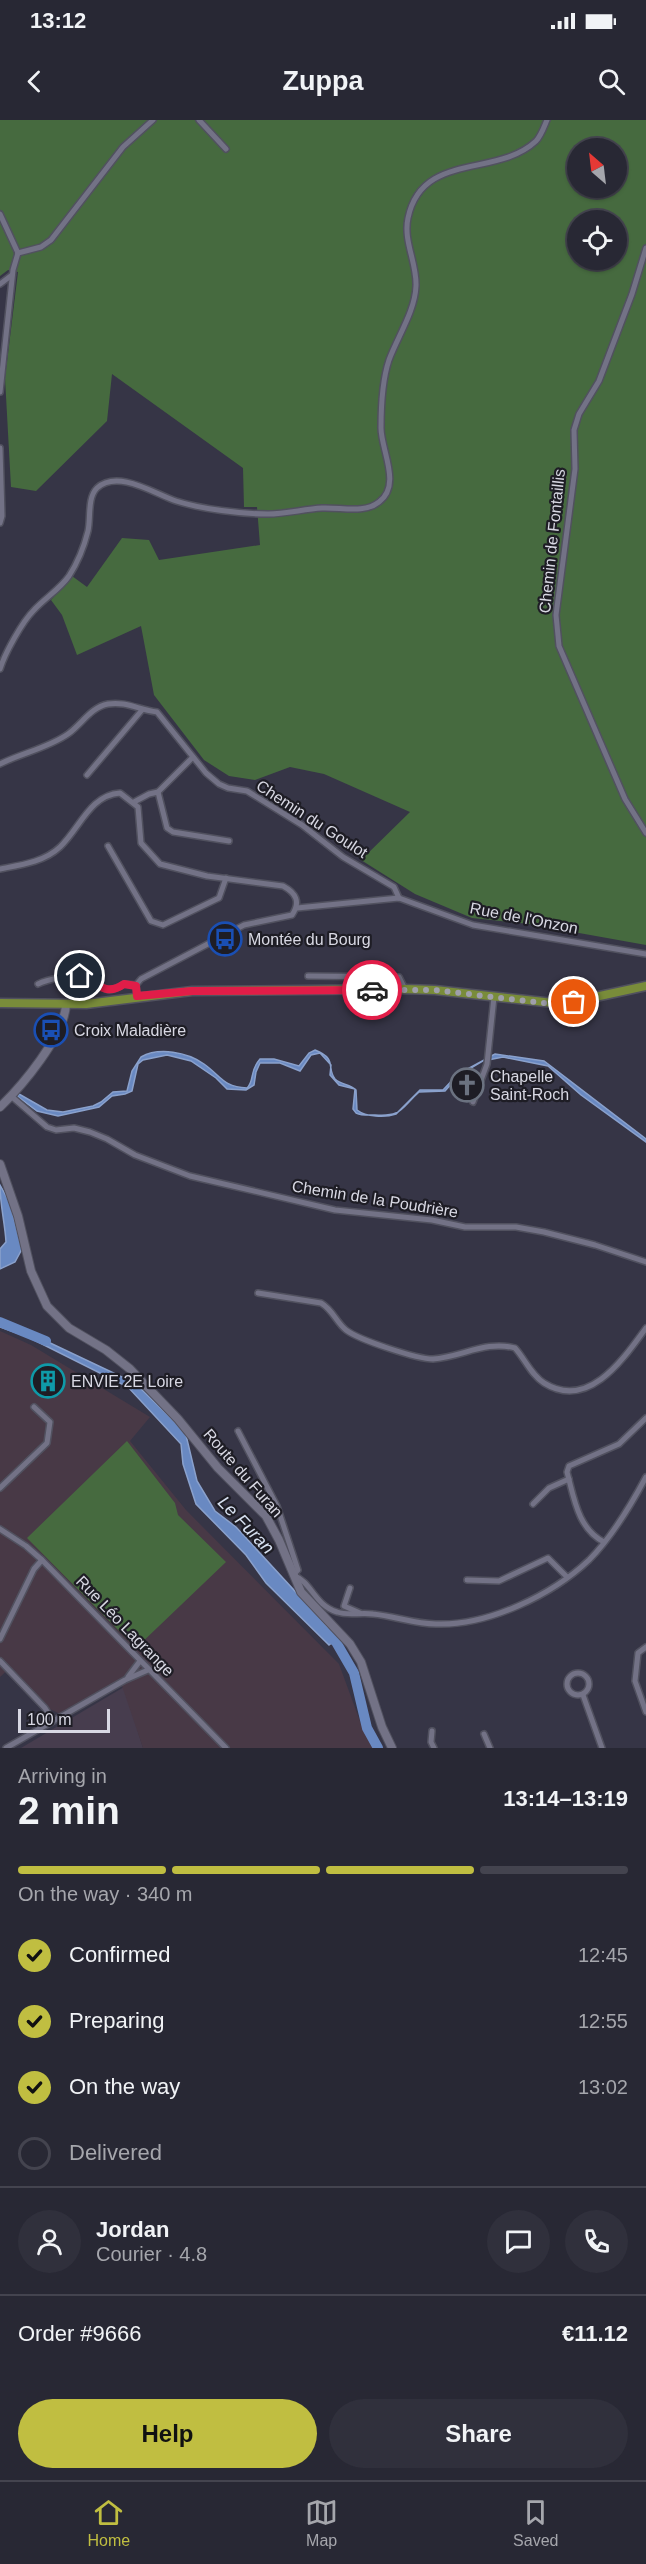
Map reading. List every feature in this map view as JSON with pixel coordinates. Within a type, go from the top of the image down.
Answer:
[{"type":"main road","points":[[0,1003],[66,1005],[192,991],[435,990],[563,1004],[646,986]]},
{"type":"main road","points":[[0,1107],[28,1079],[41,1059],[63,1017],[66,1005]]},
{"type":"main road","name":"Route du Furan","points":[[0,1164],[18,1216],[31,1271],[47,1306],[69,1328],[106,1350],[130,1369],[178,1419],[211,1461],[258,1507],[279,1540],[293,1575],[314,1608],[356,1653],[366,1672],[382,1727],[392,1748]]},
{"type":"street","points":[[18,253],[42,247],[51,240],[123,147],[153,120]]},
{"type":"street","points":[[199,120],[226,149]]},
{"type":"street","points":[[0,669],[32,612],[66,580],[78,562],[88,530],[91,499],[97,488],[111,481],[126,483],[177,501],[268,514],[322,508],[368,509],[382,501],[390,483],[388,458],[381,431],[383,390],[388,362],[413,300],[416,285],[407,228],[415,197],[430,181],[444,174],[524,150],[537,140],[547,120]]},
{"type":"street","points":[[0,214],[18,253],[12,275],[0,392]]},
{"type":"street","name":"Chemin de Fontaillis","points":[[646,248],[632,294],[600,381],[579,414],[574,430],[575,469],[556,615],[559,646],[625,799],[646,833]]},
{"type":"street","points":[[0,284],[12,275]]},
{"type":"street","points":[[0,448],[0,524]]},
{"type":"street","name":"Chemin du Goulot","points":[[0,764],[66,736],[96,708],[105,705],[122,703],[157,712],[193,757],[219,784],[247,791],[302,825],[343,857],[394,887],[399,898]]},
{"type":"street","points":[[87,775],[142,710]]},
{"type":"street","points":[[134,802],[158,792],[193,757]]},
{"type":"street","points":[[158,792],[166,828],[174,832],[229,841]]},
{"type":"street","points":[[0,869],[30,863],[60,847],[101,798],[120,793],[134,802],[140,813],[138,830],[141,843],[150,856],[160,864],[225,878],[283,886],[291,891],[297,900],[297,908],[292,915],[244,925],[141,979],[136,986],[137,996]]},
{"type":"street","points":[[108,846],[151,921],[156,924],[163,925],[219,898],[223,894],[225,878]]},
{"type":"street","points":[[297,908],[399,898]]},
{"type":"street","name":"Rue de l'Onzon","points":[[399,898],[473,925],[646,954]]},
{"type":"street","points":[[38,984],[80,976],[106,990],[116,989],[124,984],[136,986]]},
{"type":"street","points":[[308,976],[399,977],[405,990]]},
{"type":"street","points":[[473,1102],[487,1064],[494,997]]},
{"type":"street","name":"Chemin de la Poudrière","points":[[11,1096],[47,1127],[56,1130],[74,1128],[90,1132],[135,1155],[190,1176],[335,1210],[432,1220],[465,1227],[516,1227],[544,1232],[595,1245],[646,1262]]},
{"type":"street","points":[[258,1293],[321,1303],[346,1330],[361,1338],[419,1357],[445,1357],[495,1345],[515,1348],[535,1376],[545,1384],[570,1390],[598,1382],[612,1372],[646,1328]]},
{"type":"street","points":[[0,1488],[47,1443],[50,1422],[34,1407]]},
{"type":"street","points":[[604,1542],[587,1530],[581,1520],[569,1479],[569,1466],[620,1444],[646,1418]]},
{"type":"street","points":[[238,1431],[286,1528],[298,1570],[293,1575],[303,1579],[315,1598],[337,1612],[372,1613],[435,1624],[477,1620],[518,1605],[567,1577],[589,1560],[604,1542],[646,1477]]},
{"type":"street","points":[[533,1504],[549,1488],[569,1479]]},
{"type":"street","name":"Rue Léo Lagrange","points":[[0,1529],[42,1560],[226,1748]]},
{"type":"street","points":[[467,1580],[499,1581],[548,1558],[567,1577]]},
{"type":"street","points":[[0,1639],[34,1569],[42,1560]]},
{"type":"street","points":[[350,1588],[344,1606],[361,1614]]},
{"type":"street","points":[[646,1647],[638,1653],[635,1681],[646,1712]]},
{"type":"street","points":[[125,1680],[140,1661]]},
{"type":"street","points":[[0,1662],[45,1708],[53,1721]]},
{"type":"street","points":[[6,1748],[125,1680],[148,1670]]},
{"type":"street","points":[[573,1674],[582,1674],[588,1679],[588,1687],[583,1695],[574,1694],[568,1688],[568,1680],[573,1674]]},
{"type":"street","points":[[583,1695],[602,1748]]},
{"type":"street","points":[[432,1731],[431,1742],[434,1748]]},
{"type":"street","points":[[484,1734],[490,1748]]},
{"type":"shaded area","points":[[0,1331],[31,1345],[150,1417],[130,1441],[186,1510],[339,1664],[361,1724],[384,1748],[143,1748],[120,1680],[60,1714],[50,1709],[11,1667],[0,1677]]},
{"type":"shaded area","points":[[124,1687],[143,1748],[21,1748]]},
{"type":"green space","points":[[0,120],[646,120],[646,945],[529,924],[472,918],[415,894],[361,860],[410,812],[324,774],[290,767],[255,780],[229,776],[204,760],[154,695],[141,626],[77,655],[62,615],[51,600],[72,576],[87,587],[122,538],[149,540],[159,560],[260,545],[257,507],[244,507],[243,468],[112,374],[107,421],[36,491],[11,487],[5,378],[18,272],[8,270],[0,276]]},
{"type":"green space","points":[[127,1441],[175,1503],[178,1515],[226,1562],[136,1648],[27,1538]]},
{"type":"water","points":[[315,1050],[327,1057],[330,1064],[320,1053],[311,1055],[300,1071],[280,1063],[260,1063],[254,1085],[246,1090],[227,1089],[216,1078],[191,1061],[167,1055],[143,1060],[138,1064],[132,1091],[112,1096],[99,1107],[58,1116],[37,1111],[17,1096],[19,1094],[47,1110],[63,1112],[93,1106],[113,1092],[127,1091],[132,1071],[141,1057],[156,1052],[173,1052],[190,1056],[227,1083],[247,1088],[251,1082],[254,1067],[260,1059],[274,1059],[299,1066],[309,1053]]},
{"type":"water","points":[[495,1054],[544,1061],[646,1139],[646,1142],[581,1095],[548,1066],[503,1057],[488,1060]]},
{"type":"water","points":[[486,1059],[459,1075],[445,1091],[419,1092],[399,1111],[420,1090],[443,1090],[458,1074]]},
{"type":"water","points":[[331,1067],[335,1079],[355,1089],[339,1085],[330,1075]]},
{"type":"water","points":[[355,1089],[357,1110],[369,1115],[356,1113],[353,1109]]},
{"type":"water","points":[[0,1185],[10,1203],[22,1249],[15,1262],[0,1269],[0,1249],[6,1242]]},
{"type":"water","points":[[0,1323],[27,1332],[135,1383],[186,1435],[197,1481],[215,1511],[236,1527],[338,1638],[329,1645],[266,1583],[246,1555],[196,1504],[183,1464],[181,1444],[128,1387],[28,1337],[0,1327]]},
{"type":"waterway","name":"Le Furan","points":[[0,1322],[46,1341]]},
{"type":"waterway","name":"Le Furan","points":[[326,1633],[336,1642],[354,1673],[367,1728],[378,1748]]},
{"type":"way so far","points":[[372,990],[435,990],[543,1003],[574,1002]]},
{"type":"place","name":"Montée du Bourg","points":[[225,939]]},
{"type":"place","name":"Croix Maladière","points":[[51,1030]]},
{"type":"place","name":"Chapelle Saint-Roch","points":[[467,1085]]},
{"type":"place","name":"ENVIE 2E Loire","points":[[48,1381]]},
{"type":"route","points":[[80,976],[106,990],[131,984],[136,986],[137,996],[192,991],[372,990]]}]
